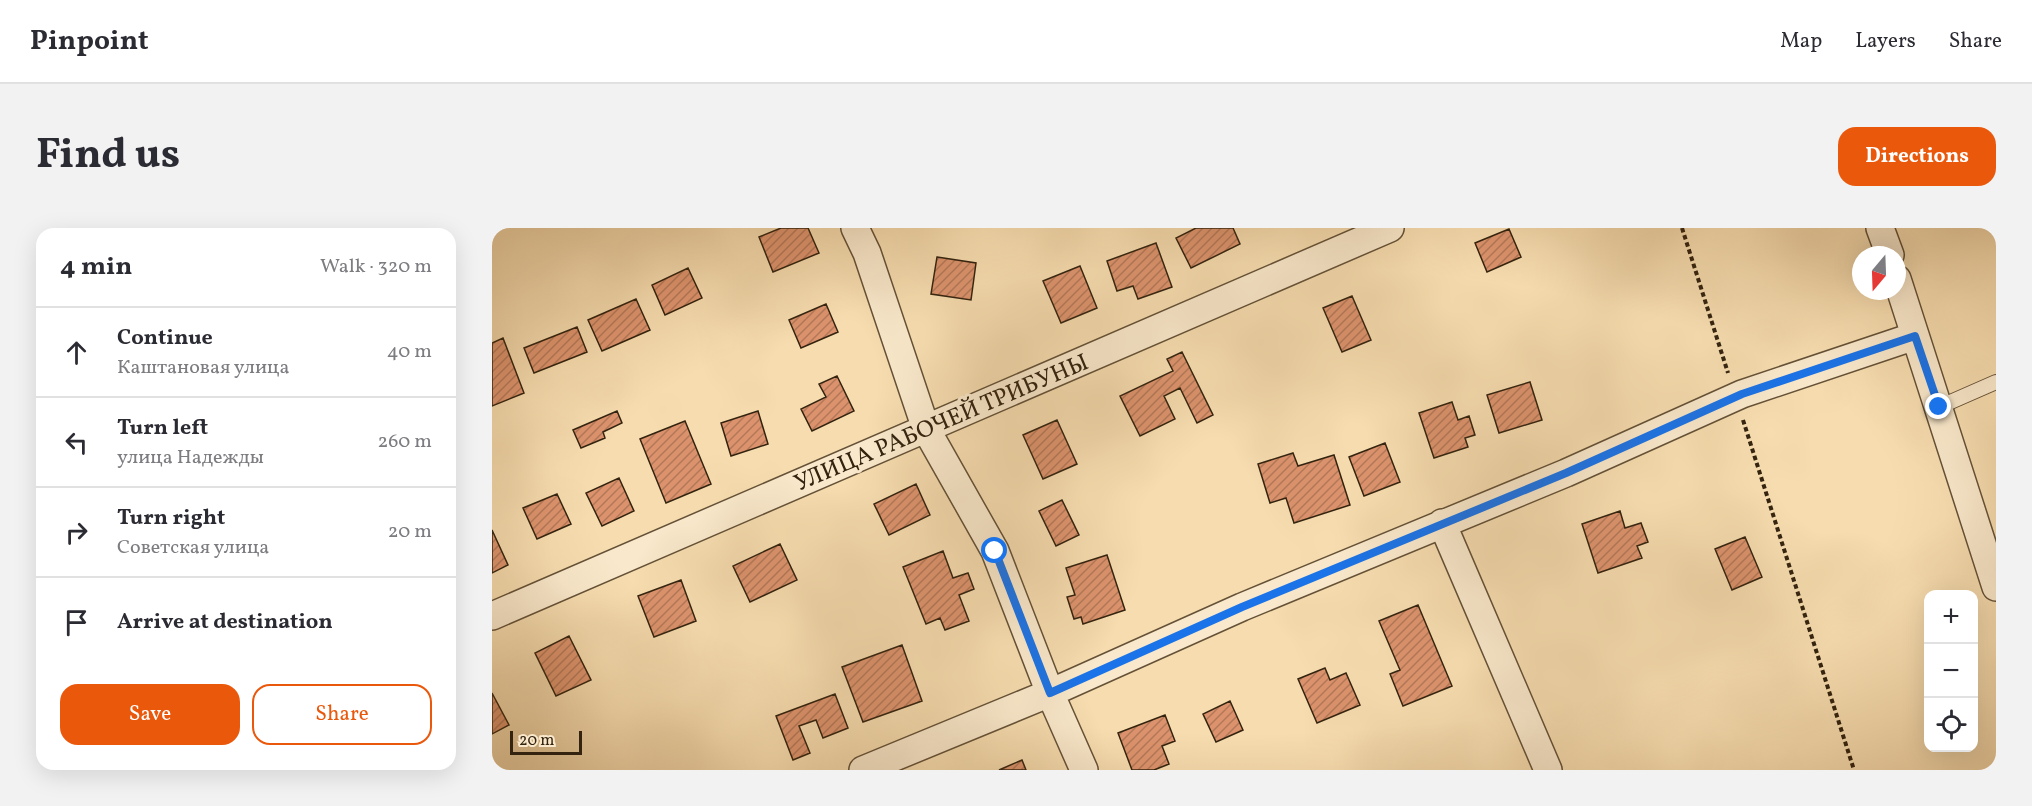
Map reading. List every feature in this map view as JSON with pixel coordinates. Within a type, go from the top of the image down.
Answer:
[{"type":"street","points":[[855,228],[867,253],[926,429],[995,551],[1050,693],[1084,770]]},
{"type":"street","name":"УЛИЦА РАБОЧЕЙ ТРИБУНЫ","points":[[492,616],[1390,228]]},
{"type":"street","points":[[1880,228],[1887,246]]},
{"type":"street","points":[[1904,300],[1996,587]]},
{"type":"street","points":[[863,770],[1050,693],[1242,607],[1566,473],[1736,397],[1915,336]]},
{"type":"street","points":[[1442,523],[1548,770]]},
{"type":"lane","points":[[1939,407],[1996,382]]},
{"type":"path","points":[[1682,228],[1854,770]]},
{"type":"building","points":[[781,228],[808,228],[819,253],[773,272],[759,237]]},
{"type":"building","points":[[1196,228],[1233,228],[1240,244],[1191,268],[1176,238]]},
{"type":"building","points":[[1509,229],[1521,257],[1487,272],[1475,243]]},
{"type":"building","points":[[1156,243],[1172,287],[1138,299],[1133,286],[1117,291],[1107,261]]},
{"type":"building","points":[[937,257],[976,263],[971,300],[931,294]]},
{"type":"building","points":[[1080,266],[1097,308],[1061,323],[1043,281]]},
{"type":"building","points":[[688,268],[702,298],[665,315],[652,285]]},
{"type":"building","points":[[1352,296],[1371,340],[1342,352],[1323,308]]},
{"type":"building","points":[[636,299],[650,330],[602,351],[588,320]]},
{"type":"building","points":[[826,304],[838,332],[801,348],[789,320]]},
{"type":"building","points":[[577,327],[587,352],[534,373],[524,348]]},
{"type":"building","points":[[503,338],[524,393],[492,406],[492,343]]},
{"type":"building","points":[[1182,352],[1213,415],[1197,423],[1180,388],[1164,396],[1175,419],[1140,436],[1120,396],[1173,371],[1167,359]]},
{"type":"building","points":[[837,376],[854,411],[812,431],[801,409],[826,397],[819,384]]},
{"type":"building","points":[[1530,382],[1542,420],[1499,433],[1487,395]]},
{"type":"building","points":[[1452,402],[1458,420],[1469,416],[1475,435],[1465,438],[1468,447],[1434,458],[1419,413]]},
{"type":"building","points":[[617,411],[622,423],[603,432],[605,438],[581,448],[573,430]]},
{"type":"building","points":[[758,411],[768,444],[731,456],[721,423]]},
{"type":"building","points":[[1057,420],[1077,464],[1043,479],[1023,435]]},
{"type":"building","points":[[685,421],[711,484],[666,503],[640,439]]},
{"type":"building","points":[[1385,443],[1400,482],[1364,496],[1349,457]]},
{"type":"building","points":[[1293,453],[1298,466],[1334,455],[1350,505],[1294,523],[1286,498],[1270,503],[1258,464]]},
{"type":"building","points":[[619,478],[634,511],[602,526],[586,493]]},
{"type":"building","points":[[916,484],[930,515],[889,535],[874,504]]},
{"type":"building","points":[[557,494],[571,524],[537,539],[523,508]]},
{"type":"building","points":[[1062,500],[1079,535],[1056,546],[1039,511]]},
{"type":"building","points":[[1620,511],[1625,528],[1641,523],[1648,542],[1637,546],[1642,558],[1598,573],[1582,524]]},
{"type":"building","points":[[492,530],[508,565],[492,573]]},
{"type":"building","points":[[1745,537],[1762,577],[1732,590],[1715,549]]},
{"type":"building","points":[[780,544],[797,580],[750,602],[733,566]]},
{"type":"building","points":[[943,551],[953,578],[968,573],[974,589],[959,595],[969,621],[945,630],[940,618],[926,624],[903,567]]},
{"type":"building","points":[[1107,555],[1125,610],[1083,624],[1081,617],[1074,619],[1067,597],[1075,595],[1066,568]]},
{"type":"building","points":[[681,580],[696,621],[654,637],[638,596]]},
{"type":"building","points":[[1418,605],[1452,686],[1403,706],[1390,674],[1400,670],[1379,621]]},
{"type":"building","points":[[569,636],[591,680],[556,696],[535,653]]},
{"type":"building","points":[[902,645],[922,701],[863,722],[842,667]]},
{"type":"building","points":[[1325,668],[1330,680],[1346,673],[1360,705],[1317,723],[1298,679]]},
{"type":"building","points":[[492,693],[509,725],[492,734]]},
{"type":"building","points":[[835,694],[848,728],[823,738],[816,720],[799,726],[810,753],[793,760],[776,716]]},
{"type":"building","points":[[1230,701],[1243,730],[1216,742],[1203,714]]},
{"type":"building","points":[[1165,715],[1175,741],[1162,746],[1169,764],[1154,770],[1132,770],[1118,733]]},
{"type":"building","points":[[1022,760],[1026,770],[999,770]]},
{"type":"route","points":[[995,551],[1050,693],[1242,607],[1566,473],[1742,394],[1915,336],[1939,407]]}]
